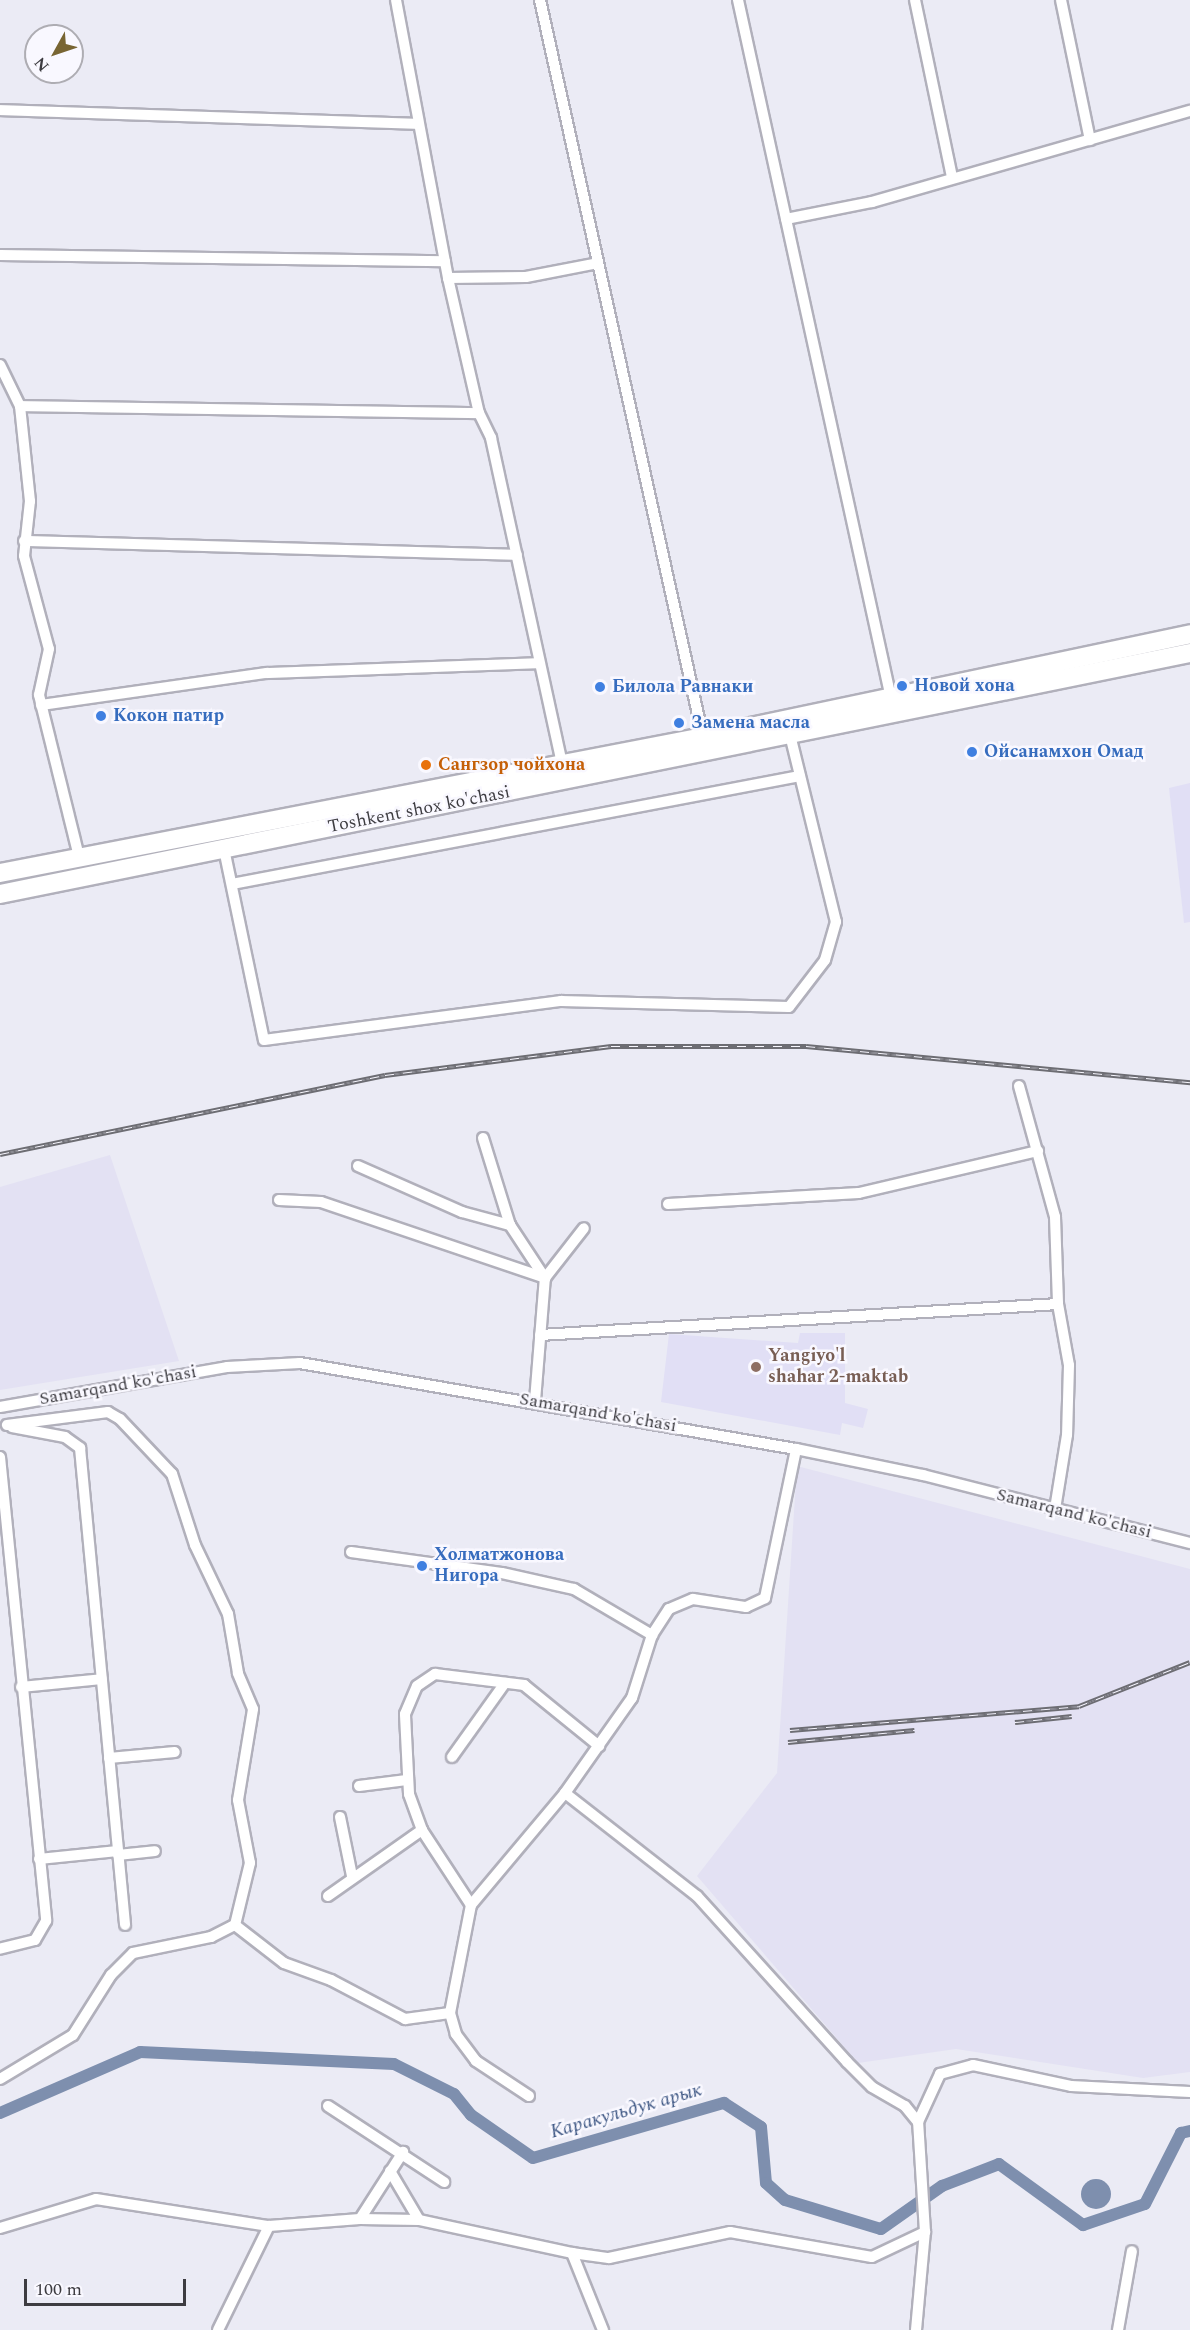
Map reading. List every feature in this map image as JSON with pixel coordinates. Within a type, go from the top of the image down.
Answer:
[{"type":"main road","name":"Toshkent shox ko'chasi","points":[[0,894],[224,849],[623,760],[703,737],[1190,634]]},
{"type":"main road","name":"Toshkent shox ko'chasi","points":[[0,873],[562,763],[623,760],[790,735],[1190,653]]},
{"type":"street","points":[[396,0],[417,124],[448,278],[479,413],[491,438],[538,663],[562,763]]},
{"type":"street","points":[[540,0],[703,737]]},
{"type":"street","points":[[738,0],[891,698]]},
{"type":"street","points":[[915,0],[952,177]]},
{"type":"street","points":[[1061,0],[1090,140]]},
{"type":"street","points":[[0,110],[417,124]]},
{"type":"street","points":[[786,219],[952,177],[1190,111]]},
{"type":"street","points":[[0,255],[445,261]]},
{"type":"street","points":[[448,278],[526,277],[598,263]]},
{"type":"street","points":[[0,365],[20,406],[30,501],[24,541],[49,649],[41,705],[79,857]]},
{"type":"street","points":[[20,406],[479,413]]},
{"type":"street","points":[[24,541],[517,555]]},
{"type":"street","points":[[41,705],[267,673],[538,663]]},
{"type":"street","points":[[224,849],[264,1040],[561,1001],[789,1006],[825,960],[836,922],[790,735]]},
{"type":"street","points":[[232,884],[800,776]]},
{"type":"street","points":[[1019,1086],[1055,1217],[1058,1304],[1069,1365],[1067,1435],[1055,1509]]},
{"type":"street","points":[[483,1138],[510,1226],[545,1278]]},
{"type":"street","points":[[668,1204],[859,1193],[1038,1151]]},
{"type":"street","points":[[358,1166],[462,1212],[510,1226]]},
{"type":"street","points":[[279,1200],[321,1202],[545,1278]]},
{"type":"street","points":[[535,1401],[545,1278],[584,1228]]},
{"type":"street","points":[[540,1335],[1058,1304]]},
{"type":"street","name":"Samarqand ko'chasi","points":[[0,1407],[277,1363],[535,1401],[796,1449],[1190,1543]]},
{"type":"street","points":[[3,1426],[108,1412],[120,1419],[172,1474],[195,1545],[228,1614],[238,1673],[253,1709],[238,1800],[250,1863],[236,1925]]},
{"type":"street","points":[[3,1426],[65,1437],[80,1448],[125,1925]]},
{"type":"street","points":[[529,2096],[476,2061],[456,2034],[450,2013],[471,1905],[565,1793],[599,1746],[632,1698],[652,1635],[682,1601],[746,1607],[765,1598],[796,1449]]},
{"type":"street","points":[[0,1457],[39,1859],[42,1931],[35,1940],[0,1950]]},
{"type":"street","points":[[351,1552],[502,1573],[574,1589],[652,1635]]},
{"type":"street","points":[[471,1905],[422,1830],[407,1780],[405,1714],[417,1686],[435,1674],[524,1685],[599,1746]]},
{"type":"street","points":[[21,1688],[102,1679]]},
{"type":"street","points":[[452,1757],[505,1683]]},
{"type":"street","points":[[109,1758],[175,1752]]},
{"type":"street","points":[[359,1786],[407,1780]]},
{"type":"street","points":[[565,1793],[697,1896],[847,2062],[872,2087],[905,2106],[918,2122]]},
{"type":"street","points":[[340,1817],[352,1875]]},
{"type":"street","points":[[328,1896],[352,1875],[373,1867],[402,1840],[422,1830]]},
{"type":"street","points":[[39,1859],[155,1851]]},
{"type":"street","points":[[236,1925],[284,1963],[331,1980],[405,2019],[450,2013]]},
{"type":"street","points":[[0,2079],[73,2035],[111,1975],[133,1953],[211,1937],[236,1925]]},
{"type":"street","points":[[916,2330],[925,2232],[918,2122],[940,2074],[973,2065],[1071,2086],[1190,2092]]},
{"type":"street","points":[[328,2106],[403,2152],[444,2182]]},
{"type":"street","points":[[360,2219],[403,2152]]},
{"type":"street","points":[[390,2171],[419,2220]]},
{"type":"street","points":[[0,2228],[96,2199],[268,2226],[360,2219],[419,2220],[572,2253],[609,2258],[730,2232],[872,2257],[925,2232]]},
{"type":"street","points":[[218,2330],[268,2226]]},
{"type":"street","points":[[1118,2330],[1132,2252]]},
{"type":"street","points":[[572,2253],[603,2330]]},
{"type":"shaded area","points":[[1190,783],[1190,922],[1184,923],[1169,788]]},
{"type":"shaded area","points":[[110,1155],[179,1361],[0,1390],[0,1187]]},
{"type":"shaded area","name":"Yangiyo'l shahar 2-maktab","points":[[800,1333],[845,1333],[845,1403],[868,1409],[863,1428],[842,1423],[840,1435],[661,1402],[669,1334],[798,1343]]},
{"type":"shaded area","points":[[797,1466],[1190,1569],[1190,2072],[1143,2078],[956,2049],[858,2063],[697,1876],[777,1773]]},
{"type":"shaded area","points":[[1096,2179],[1107,2183],[1111,2194],[1107,2205],[1096,2209],[1085,2205],[1081,2194],[1085,2183]]},
{"type":"waterway","name":"Каракульдук арык","points":[[0,2113],[140,2052],[394,2064],[454,2094],[471,2115],[533,2158],[724,2103],[761,2127],[766,2183],[785,2200],[881,2229],[942,2186],[999,2164],[1083,2225],[1145,2204],[1181,2133],[1190,2131]]},
{"type":"railway","points":[[0,1154],[385,1075],[611,1046],[806,1046],[1190,1082]]},
{"type":"railway","points":[[790,1730],[1079,1706],[1190,1662]]},
{"type":"railway","points":[[1015,1722],[1072,1716]]},
{"type":"railway","points":[[788,1742],[914,1730]]},
{"type":"place","name":"Новой хона","points":[[902,686]]},
{"type":"place","name":"Билола Равнаки","points":[[600,687]]},
{"type":"place","name":"Кокон патир","points":[[101,716]]},
{"type":"place","name":"Замена масла","points":[[679,723]]},
{"type":"place","name":"Ойсанамхон Омад","points":[[972,752]]},
{"type":"place","name":"Сангзор чойхона","points":[[426,765]]},
{"type":"place","name":"Yangiyo'l shahar 2-maktab","points":[[756,1367]]},
{"type":"place","name":"Холматжонова Нигора","points":[[422,1566]]}]
